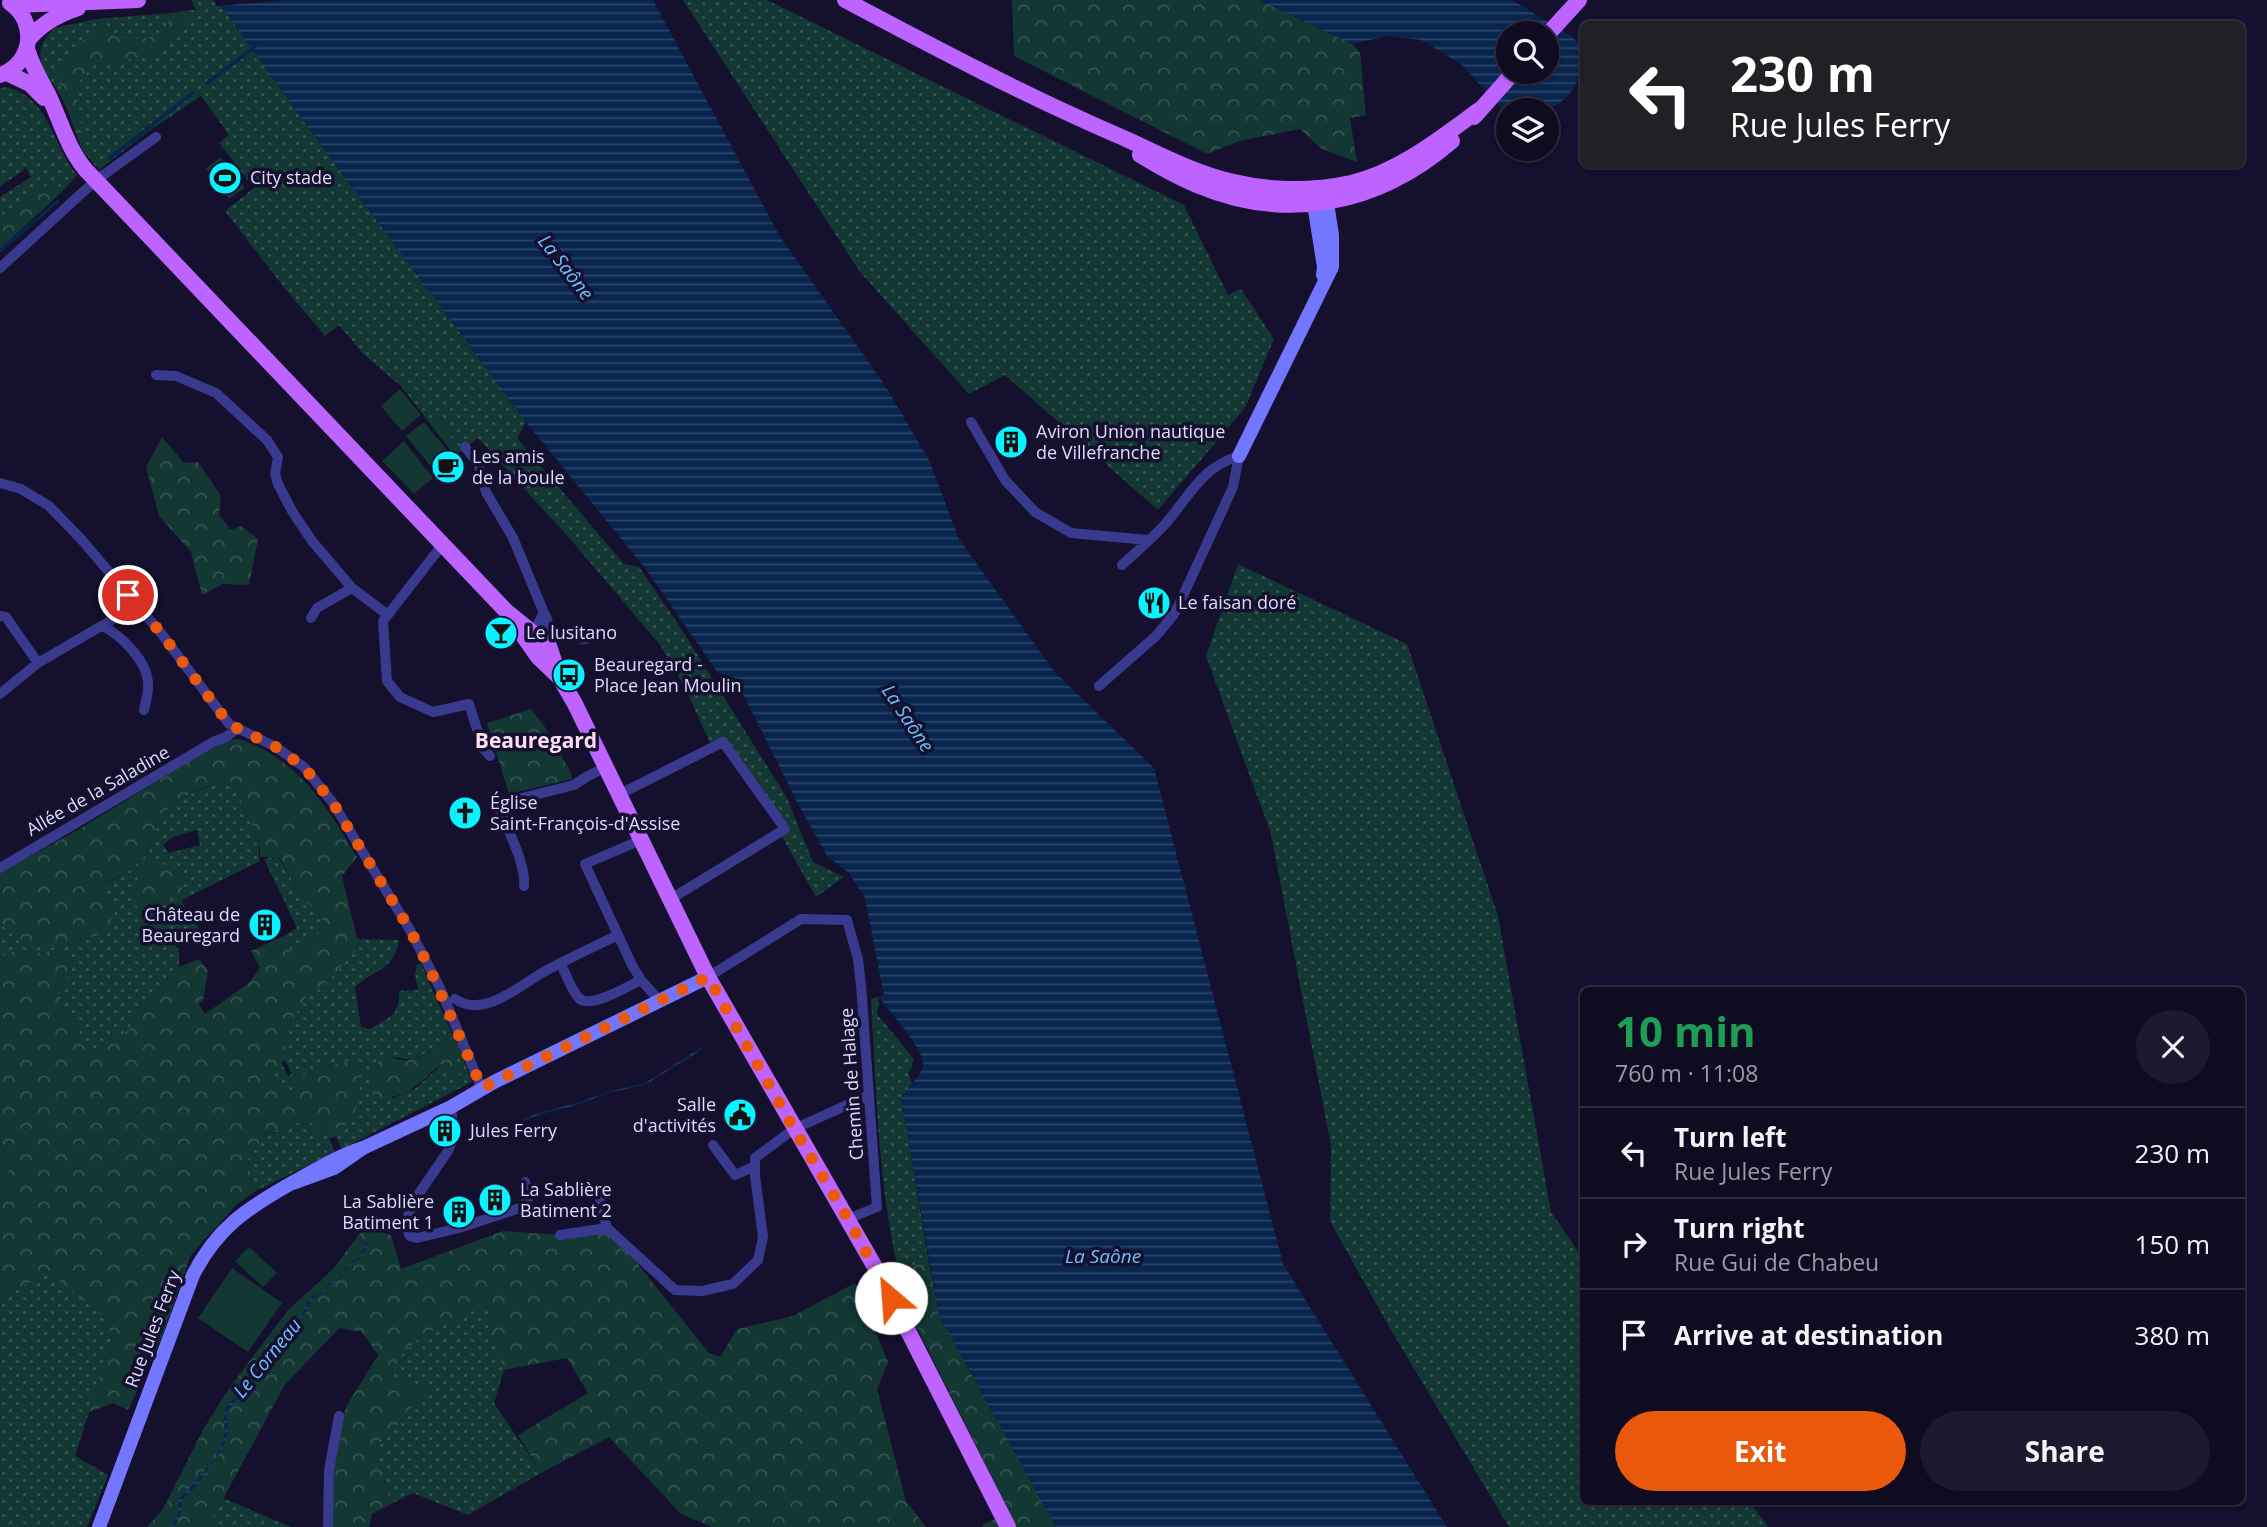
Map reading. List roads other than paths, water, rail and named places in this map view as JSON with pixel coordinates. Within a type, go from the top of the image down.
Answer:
[{"type":"main road","points":[[9,3],[138,0]]},
{"type":"main road","points":[[845,0],[965,64],[1082,120],[1219,178],[1273,188],[1321,188],[1358,181],[1386,170],[1445,135],[1479,110]]},
{"type":"main road","points":[[9,3],[25,20],[32,65],[72,150],[95,181],[305,397],[506,611],[535,639],[549,646],[560,678],[620,794],[668,900],[708,977],[848,1219],[1008,1527]]},
{"type":"main road","points":[[3,74],[22,59],[38,28],[74,9],[97,3]]},
{"type":"main road","points":[[1559,22],[1574,6]]},
{"type":"main road","points":[[3,74],[30,84],[53,108]]},
{"type":"main road","points":[[1082,120],[1196,185],[1224,195],[1274,204],[1320,204],[1381,186],[1415,169],[1465,130],[1503,84]]},
{"type":"main road","points":[[1320,204],[1321,188]]},
{"type":"street","points":[[0,268],[95,181],[156,137]]},
{"type":"street","points":[[1099,686],[1156,636],[1175,613],[1233,487],[1239,456],[1321,291],[1324,267],[1320,204]]},
{"type":"street","points":[[156,374],[176,376],[216,393],[267,440],[278,457],[275,474],[278,484],[312,541],[352,588],[387,615]]},
{"type":"street","points":[[971,422],[1005,480],[1035,512],[1071,533],[1148,540]]},
{"type":"street","points":[[465,447],[478,463],[486,492],[513,538],[549,624],[547,633],[535,639]]},
{"type":"street","points":[[1122,565],[1172,515],[1205,474],[1223,461],[1239,456]]},
{"type":"street","points":[[0,483],[21,489],[49,506],[81,539],[161,633],[234,726],[276,747],[304,767],[333,803],[410,930],[482,1088]]},
{"type":"street","points":[[443,544],[383,621],[387,681],[400,697],[433,712],[469,704],[483,748],[490,756]]},
{"type":"street","points":[[312,618],[317,608],[352,588]]},
{"type":"street","points":[[0,616],[6,617],[38,663]]},
{"type":"street","points":[[0,694],[38,663],[115,618]]},
{"type":"street","points":[[103,626],[127,645],[147,675],[149,685],[144,710]]},
{"type":"street","name":"Allée de la Saladine","points":[[0,868],[212,742],[226,737],[234,726]]},
{"type":"street","points":[[620,794],[723,742],[785,829],[668,900]]},
{"type":"street","points":[[524,886],[522,869],[498,804],[570,787],[606,767]]},
{"type":"street","points":[[641,840],[585,864],[641,979],[659,1000]]},
{"type":"street","name":"Chemin de Halage","points":[[708,977],[801,919],[846,920],[858,959],[877,1207],[848,1219]]},
{"type":"street","points":[[455,999],[471,1004],[495,1000],[560,963],[618,935]]},
{"type":"street","points":[[560,963],[579,999],[586,1002],[597,1001],[641,979]]},
{"type":"street","name":"Rue Jules Ferry","points":[[99,1527],[193,1275],[205,1252],[244,1212],[293,1183],[334,1168],[363,1148],[451,1107],[482,1088],[708,977]]},
{"type":"street","points":[[600,1199],[607,1228],[675,1290],[702,1291],[733,1284],[758,1260],[763,1237],[755,1158],[794,1129],[869,1095]]},
{"type":"street","points":[[451,1107],[454,1136],[448,1151],[418,1195],[404,1224],[410,1236],[417,1238],[459,1228],[523,1207],[530,1195],[526,1182]]},
{"type":"street","points":[[713,1145],[735,1175],[755,1166]]},
{"type":"street","points":[[560,1235],[607,1228]]},
{"type":"street","points":[[328,1527],[329,1470],[339,1416]]},
{"type":"water","name":"La Saône","points":[[217,0],[653,0],[779,235],[884,384],[929,460],[959,539],[1054,671],[1154,768],[1283,1264],[1447,1527],[1056,1527],[939,1315],[901,1098],[919,1074],[923,1066],[922,1059],[913,1041],[879,997],[884,996],[865,898],[848,872],[827,856],[735,678],[718,673],[645,568],[526,422]]},
{"type":"water","points":[[1259,0],[1512,0],[1546,21],[1496,21],[1496,84],[1559,84],[1559,29],[1580,44],[1580,73],[1571,93],[1559,103],[1559,98],[1496,98],[1496,102],[1461,64],[1421,40],[1388,36],[1352,44]]},
{"type":"water","points":[[579,623],[590,642],[582,646],[571,627]]},
{"type":"water","points":[[702,1047],[703,1049],[645,1085],[607,1093],[581,1104],[538,1115],[522,1122],[513,1131],[522,1120],[538,1113],[607,1092],[645,1083]]},
{"type":"water","points":[[366,1240],[363,1256],[353,1262],[337,1281],[328,1286],[322,1294],[312,1298],[297,1325],[282,1336],[271,1356],[226,1413],[228,1433],[224,1446],[197,1486],[182,1500],[175,1527],[171,1527],[178,1512],[179,1499],[206,1470],[222,1444],[225,1409],[269,1356],[280,1335],[296,1324],[311,1297],[321,1293],[328,1284],[337,1280],[352,1261],[361,1256]]},
{"type":"waterway","points":[[207,83],[256,46]]},
{"type":"waterway","points":[[110,158],[193,93]]},
{"type":"waterway","points":[[0,251],[58,201]]},
{"type":"place","name":"City stade","points":[[225,178]]},
{"type":"place","name":"Aviron Union nautique de Villefranche","points":[[1011,442]]},
{"type":"place","name":"Les amis de la boule","points":[[448,467]]},
{"type":"place","name":"Le faisan doré","points":[[1154,603]]},
{"type":"place","name":"Le lusitano","points":[[501,633]]},
{"type":"place","name":"Beauregard - Place Jean Moulin","points":[[569,675]]},
{"type":"place","name":"Église Saint-François-d'Assise","points":[[465,813]]},
{"type":"place","name":"Château de Beauregard","points":[[265,925]]},
{"type":"place","name":"Salle d'activités","points":[[740,1115]]},
{"type":"place","name":"Jules Ferry","points":[[445,1131]]},
{"type":"place","name":"La Sablière Batiment 2","points":[[495,1200]]},
{"type":"place","name":"La Sablière Batiment 1","points":[[459,1212]]},
{"type":"district","name":"Beauregard","points":[[536,741]]},
{"type":"water label","name":"Le Corneau","points":[[267,1358]]}]
